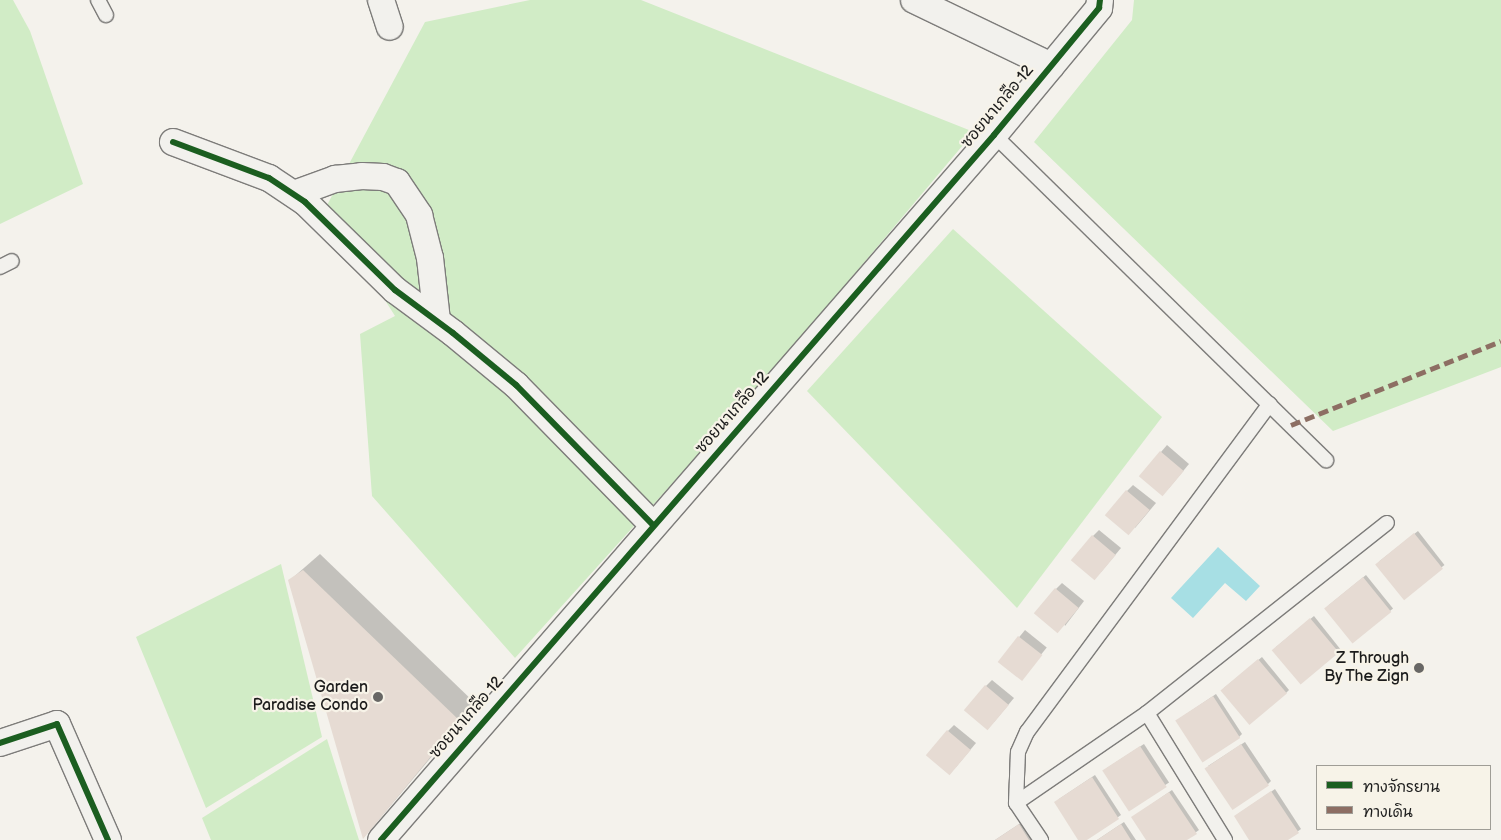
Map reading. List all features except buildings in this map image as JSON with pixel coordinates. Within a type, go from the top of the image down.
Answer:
[{"type":"street","points":[[381,0],[390,27]]},
{"type":"street","points":[[914,0],[1051,66]]},
{"type":"street","name":"ซอยนาเกลือ 12","points":[[381,840],[994,135],[1099,8],[1100,0]]},
{"type":"street","points":[[173,142],[240,166],[294,194],[329,222],[395,290],[437,320],[516,385],[653,525]]},
{"type":"street","points":[[294,194],[335,179],[362,176],[383,177],[397,182],[419,215],[430,258],[437,320]]},
{"type":"street","points":[[0,744],[57,724],[108,840]]},
{"type":"lane","points":[[98,0],[106,15]]},
{"type":"lane","points":[[994,135],[1326,460]]},
{"type":"lane","points":[[1041,840],[1016,803],[1018,752],[1027,732],[1270,404]]},
{"type":"lane","points":[[1016,803],[1147,713],[1387,523]]},
{"type":"lane","points":[[1147,713],[1225,840]]},
{"type":"green space","points":[[0,0],[13,0],[30,31],[83,184],[0,224]]},
{"type":"green space","points":[[530,0],[641,0],[974,132],[761,385],[515,658],[372,496],[360,334],[395,316],[326,207],[425,22]]},
{"type":"green space","points":[[1134,0],[1501,0],[1501,367],[1333,431],[1034,142],[1132,20]]},
{"type":"green space","points":[[953,229],[1162,417],[1017,608],[807,391]]},
{"type":"green space","points":[[281,564],[322,737],[206,808],[136,637]]},
{"type":"green space","points":[[327,739],[359,840],[211,840],[202,818]]},
{"type":"water","points":[[1218,547],[1260,586],[1246,601],[1225,583],[1193,618],[1171,598]]},
{"type":"marked path","points":[[1291,425],[1501,341]]},
{"type":"cycle path","points":[[381,840],[994,135],[1099,8],[1100,0]]},
{"type":"cycle path","points":[[173,142],[269,178],[305,202],[395,290],[453,333],[516,385],[653,525]]},
{"type":"cycle path","points":[[0,743],[57,724],[108,840]]},
{"type":"place","name":"Z Through By The Zign","points":[[1419,668]]},
{"type":"place","name":"Garden Paradise Condo","points":[[378,697]]}]
